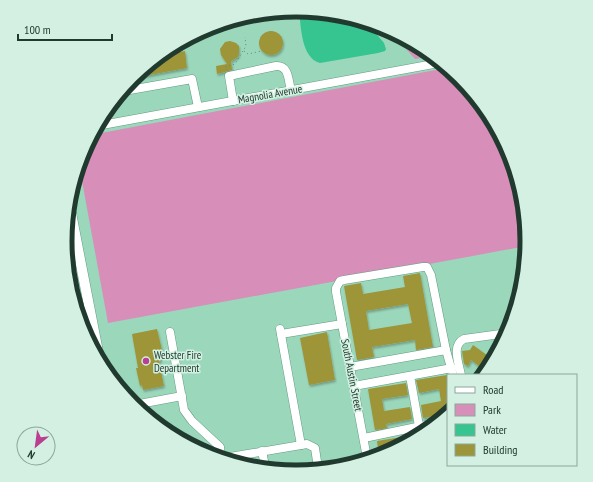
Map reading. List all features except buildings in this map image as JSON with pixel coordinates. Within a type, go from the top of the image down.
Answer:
[{"type":"main road","points":[[73,224],[95,339]]},
{"type":"street","name":"Magnolia Avenue","points":[[106,123],[434,64]]},
{"type":"street","points":[[233,101],[228,76],[282,66],[286,71],[291,90]]},
{"type":"street","points":[[131,90],[192,79],[198,107]]},
{"type":"street","name":"South Austin Street","points":[[366,454],[336,292],[336,288],[340,281],[427,267],[431,275],[446,350]]},
{"type":"street","points":[[301,444],[281,332],[342,324]]},
{"type":"street","points":[[170,332],[184,410],[192,421],[220,446],[222,452]]},
{"type":"street","points":[[461,374],[456,350],[457,344],[464,339],[500,334]]},
{"type":"street","points":[[350,367],[446,350],[453,372],[410,376],[354,386]]},
{"type":"street","points":[[410,376],[419,426]]},
{"type":"street","points":[[143,403],[182,396]]},
{"type":"street","points":[[364,438],[424,425]]},
{"type":"street","points":[[233,456],[307,444],[315,448],[317,464]]},
{"type":"street","points":[[262,451],[264,463]]},
{"type":"path","points":[[228,76],[226,67],[235,64],[246,46],[245,37]]},
{"type":"path","points":[[243,51],[248,54],[262,51]]},
{"type":"green space","points":[[400,43],[425,58],[415,59]]},
{"type":"green space","points":[[440,69],[465,93],[483,117],[503,155],[513,183],[519,212],[520,247],[108,323],[81,178],[90,155],[101,133]]},
{"type":"water","points":[[300,17],[340,21],[374,31],[384,43],[386,49],[385,51],[378,53],[320,63],[309,55],[303,41]]},
{"type":"place","name":"Webster Fire Department","points":[[146,361]]}]
